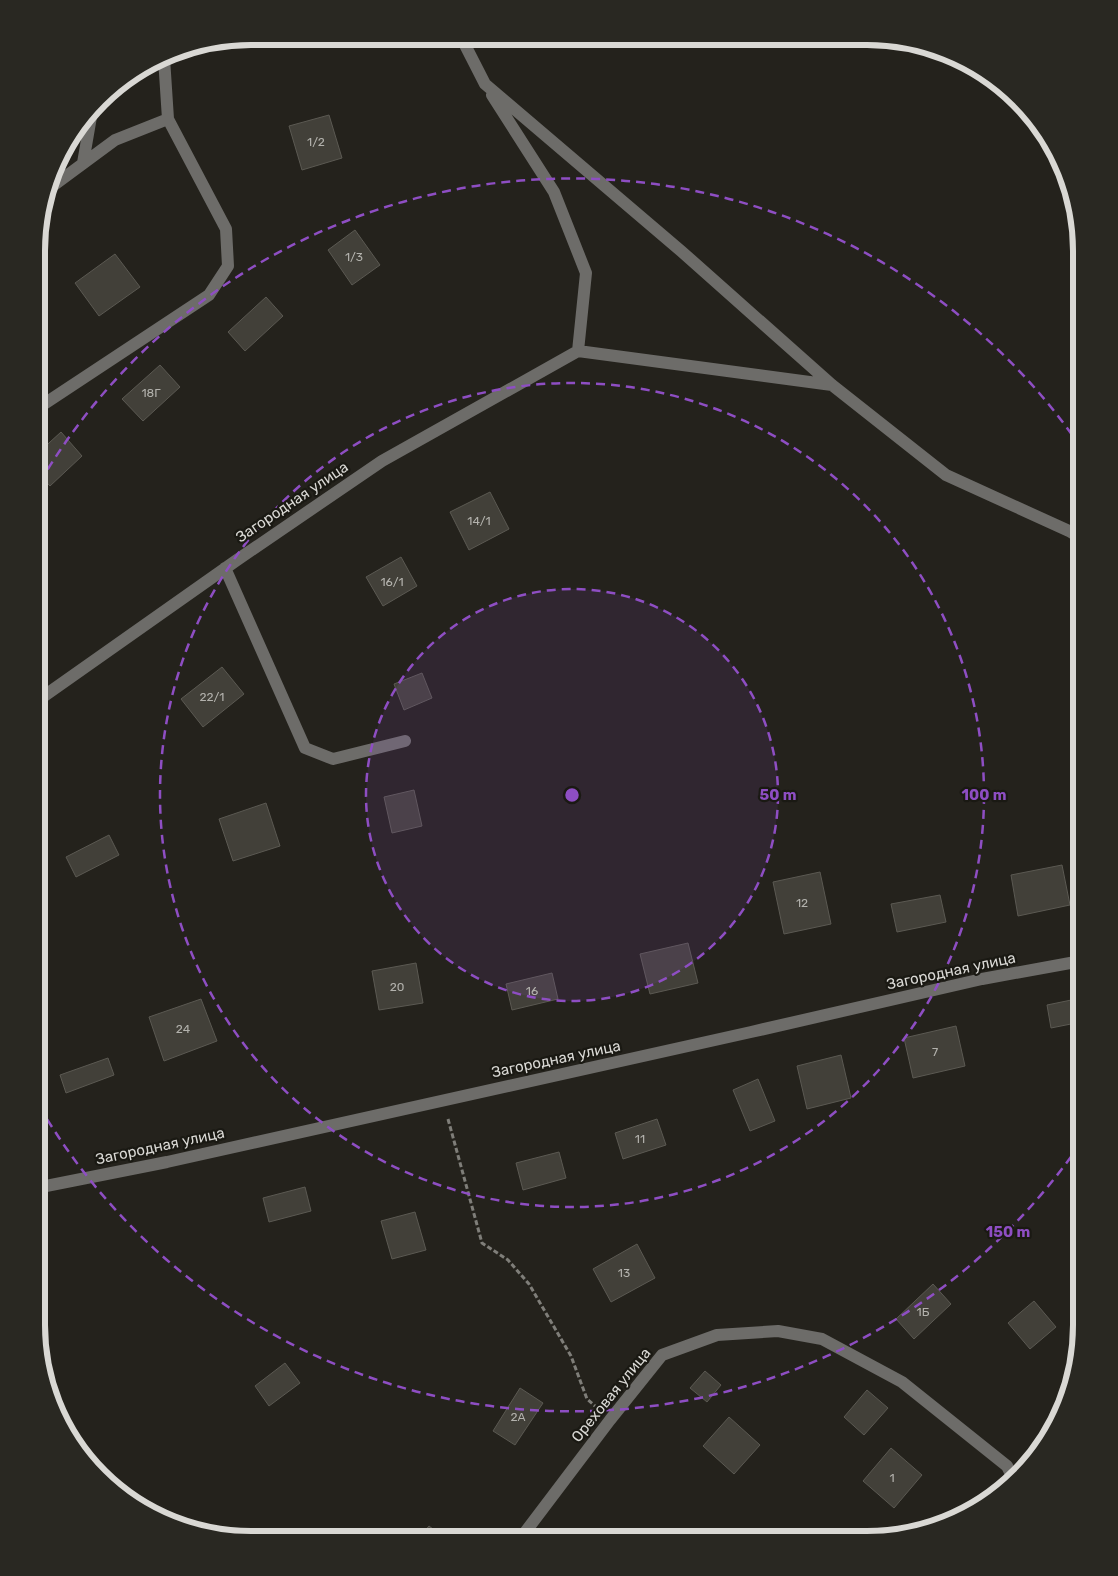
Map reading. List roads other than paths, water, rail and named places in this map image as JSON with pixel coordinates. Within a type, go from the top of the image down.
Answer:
[{"type":"street","points":[[464,45],[485,84],[554,192],[586,273],[578,351],[832,385]]},
{"type":"street","points":[[45,403],[209,295],[228,266],[226,229],[168,119],[164,64]]},
{"type":"street","points":[[485,84],[681,251],[832,385],[946,474],[1073,533]]},
{"type":"street","points":[[57,183],[115,140],[168,119]]},
{"type":"street","points":[[84,163],[90,121]]},
{"type":"street","name":"Загородная улица","points":[[45,695],[382,461],[578,351]]},
{"type":"street","points":[[226,568],[305,748],[333,759],[405,741]]},
{"type":"street","name":"Загородная улица","points":[[45,1186],[176,1160],[982,979],[1073,962]]},
{"type":"street","name":"Ореховая улица","points":[[526,1531],[662,1355],[717,1335],[778,1331],[822,1339],[902,1382],[1007,1466],[1011,1473]]}]
